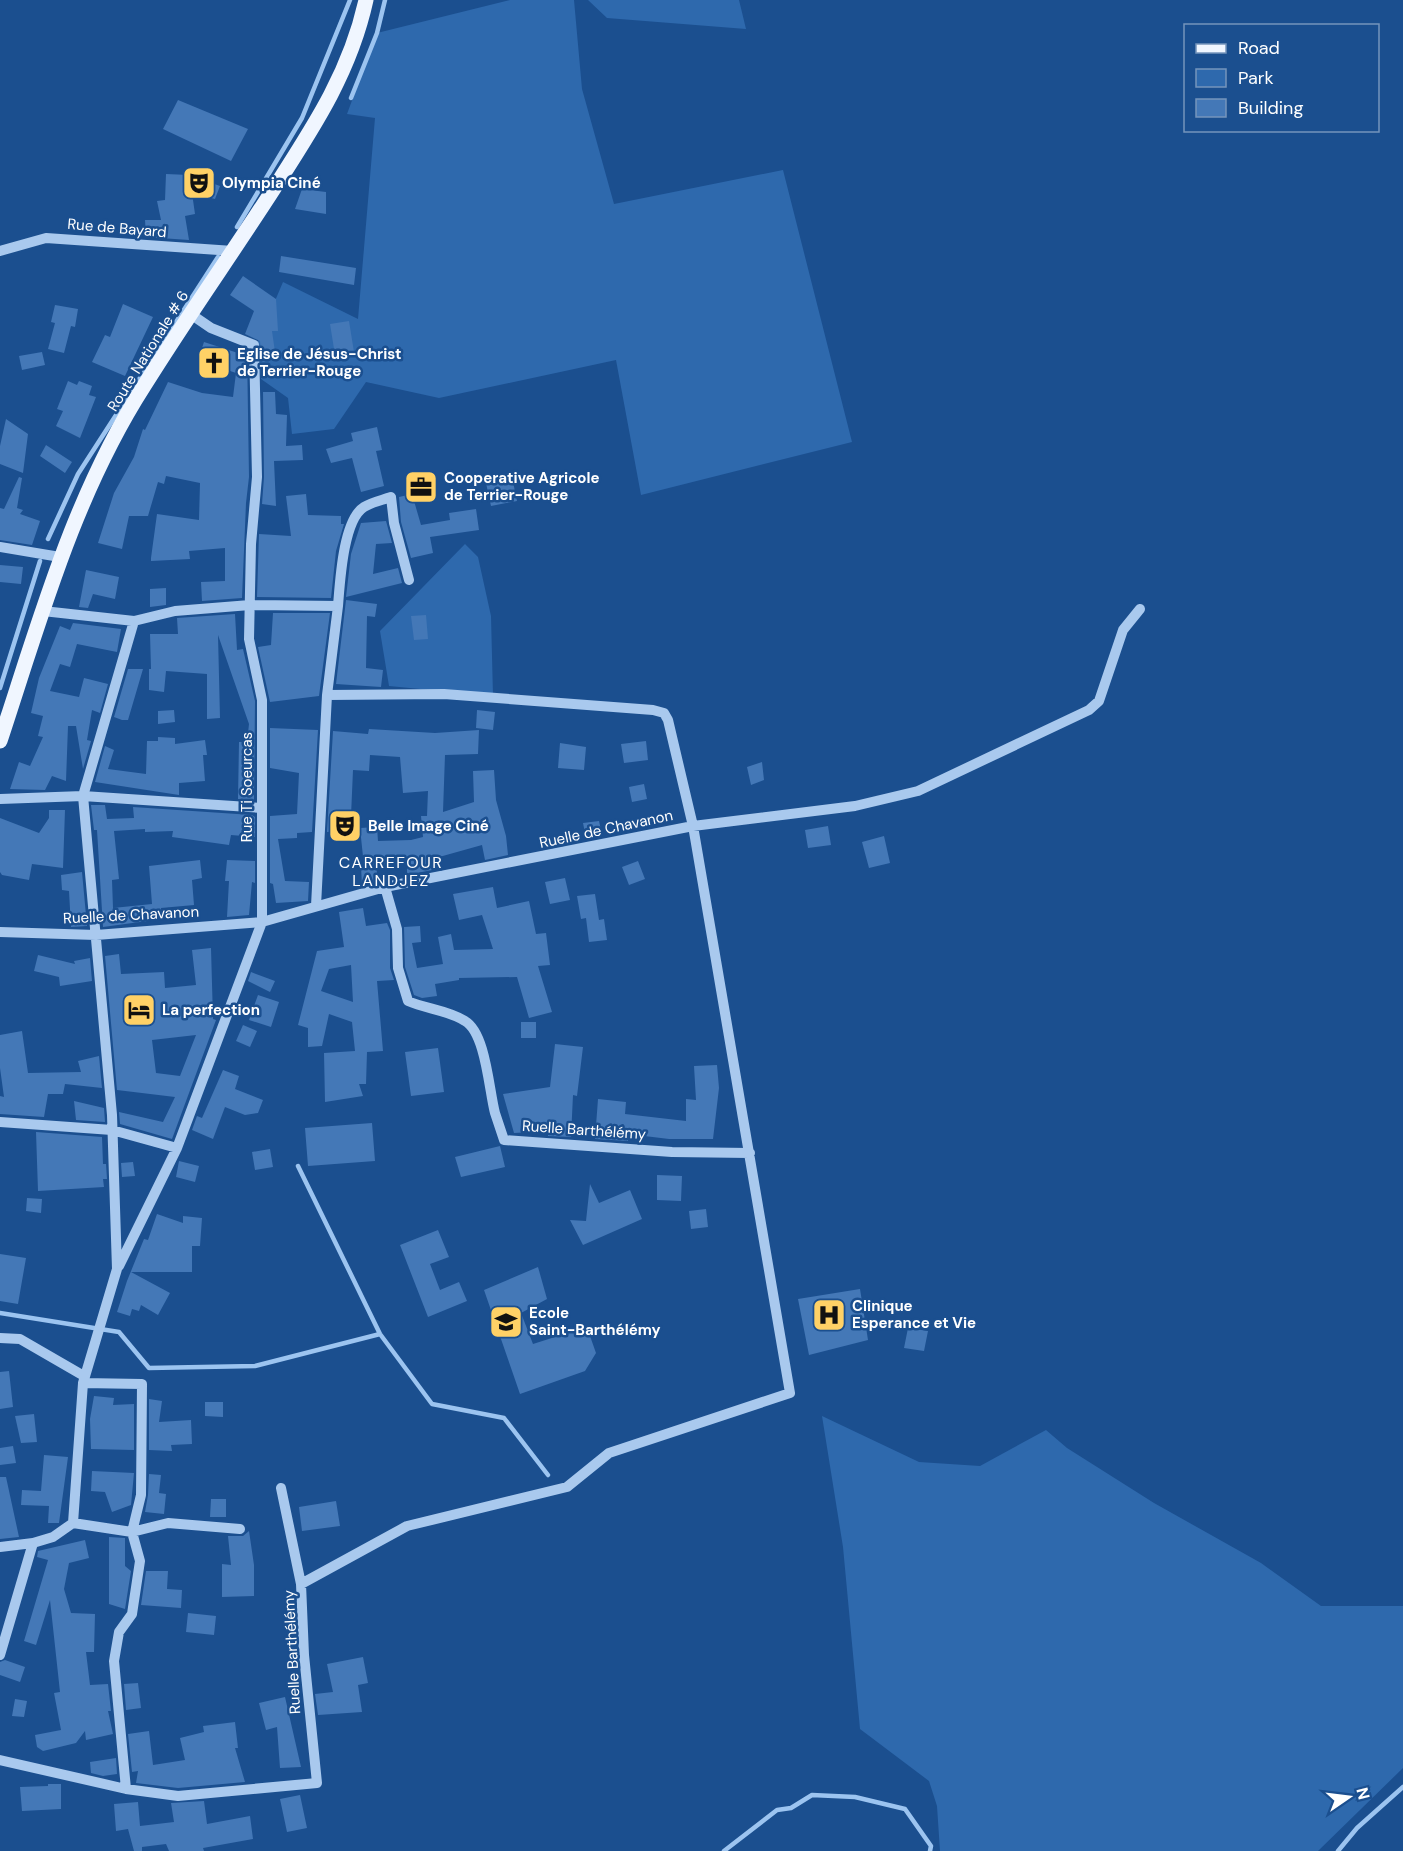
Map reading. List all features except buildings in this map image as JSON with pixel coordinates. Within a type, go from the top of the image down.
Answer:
[{"type":"main road","name":"Route Nationale # 6","points":[[0,741],[60,557],[92,480],[143,387],[192,315],[335,89],[350,57],[366,0]]},
{"type":"street","name":"Rue de Bayard","points":[[0,251],[46,238],[233,250]]},
{"type":"street","name":"Rue Ti Soeurcas","points":[[117,1269],[177,1148],[262,922],[262,700],[249,639],[251,543],[257,477],[254,345],[211,328],[192,315]]},
{"type":"street","points":[[316,906],[327,695],[342,567],[352,523],[363,507],[391,498],[394,523],[409,580]]},
{"type":"street","points":[[0,547],[60,557]]},
{"type":"street","points":[[43,611],[134,621],[175,610],[250,605],[338,606]]},
{"type":"street","name":"Ruelle de Chavanon","points":[[0,932],[96,935],[262,922],[385,887],[693,826],[855,806],[918,791],[1089,710],[1099,701],[1124,630],[1140,609]]},
{"type":"street","points":[[73,1523],[83,1384],[117,1269],[112,1130],[82,796],[134,621]]},
{"type":"street","points":[[327,695],[444,694],[664,712],[668,720],[693,826],[750,1153]]},
{"type":"street","points":[[0,799],[82,796],[262,808]]},
{"type":"street","name":"Ruelle Barthélémy","points":[[0,1761],[126,1789],[178,1796],[317,1783],[304,1655],[301,1584],[407,1526],[567,1487],[609,1453],[790,1393],[750,1153],[672,1152],[504,1140],[495,1113],[485,1060],[469,1022],[408,1001],[398,968],[397,929],[385,887]]},
{"type":"street","points":[[0,1122],[112,1130],[177,1148]]},
{"type":"street","points":[[0,1338],[20,1339],[83,1384],[142,1384],[141,1495],[132,1532],[140,1561],[132,1614],[119,1632],[114,1661],[126,1789]]},
{"type":"street","points":[[281,1488],[301,1584]]},
{"type":"street","points":[[0,1547],[33,1543],[53,1537],[73,1523],[132,1532],[168,1523],[240,1529]]},
{"type":"street","points":[[0,1655],[33,1543]]},
{"type":"green space","points":[[510,0],[574,0],[582,89],[614,204],[783,170],[852,442],[641,495],[616,360],[439,398],[366,382],[334,429],[292,434],[288,398],[261,379],[258,341],[283,282],[358,319],[375,118],[347,114],[377,33]]},
{"type":"green space","points":[[588,0],[739,0],[746,29],[607,18]]},
{"type":"green space","points":[[465,544],[478,557],[491,616],[493,696],[389,686],[380,631]]},
{"type":"green space","points":[[822,1416],[919,1462],[980,1466],[1046,1430],[1067,1448],[1154,1503],[1261,1563],[1321,1606],[1403,1606],[1403,1768],[1318,1851],[940,1851],[937,1806],[929,1781],[860,1729],[843,1547]]},
{"type":"waterway","points":[[237,227],[302,118],[350,0]]},
{"type":"waterway","points":[[351,98],[377,33],[385,0]]},
{"type":"waterway","points":[[48,539],[78,474],[218,257]]},
{"type":"waterway","points":[[0,688],[40,561]]},
{"type":"waterway","points":[[298,1166],[380,1334],[432,1404],[504,1418],[548,1475]]},
{"type":"waterway","points":[[0,1313],[119,1332],[149,1368],[255,1366],[380,1334]]},
{"type":"waterway","points":[[1338,1851],[1357,1828],[1403,1787]]},
{"type":"waterway","points":[[724,1851],[777,1810],[791,1808],[812,1795],[855,1797],[905,1809],[931,1846],[930,1851]]},
{"type":"place","name":"Olympia Ciné","points":[[199,183]]},
{"type":"place","name":"Eglise de Jésus-Christ de Terrier-Rouge","points":[[214,363]]},
{"type":"place","name":"Cooperative Agricole de Terrier-Rouge","points":[[421,487]]},
{"type":"place","name":"Belle Image Ciné","points":[[345,826]]},
{"type":"place","name":"La perfection","points":[[139,1010]]},
{"type":"place","name":"Clinique Esperance et Vie","points":[[829,1315]]},
{"type":"place","name":"Ecole Saint-Barthélémy","points":[[506,1322]]},
{"type":"district","name":"CARREFOUR LANDJEZ","points":[[391,871]]}]
